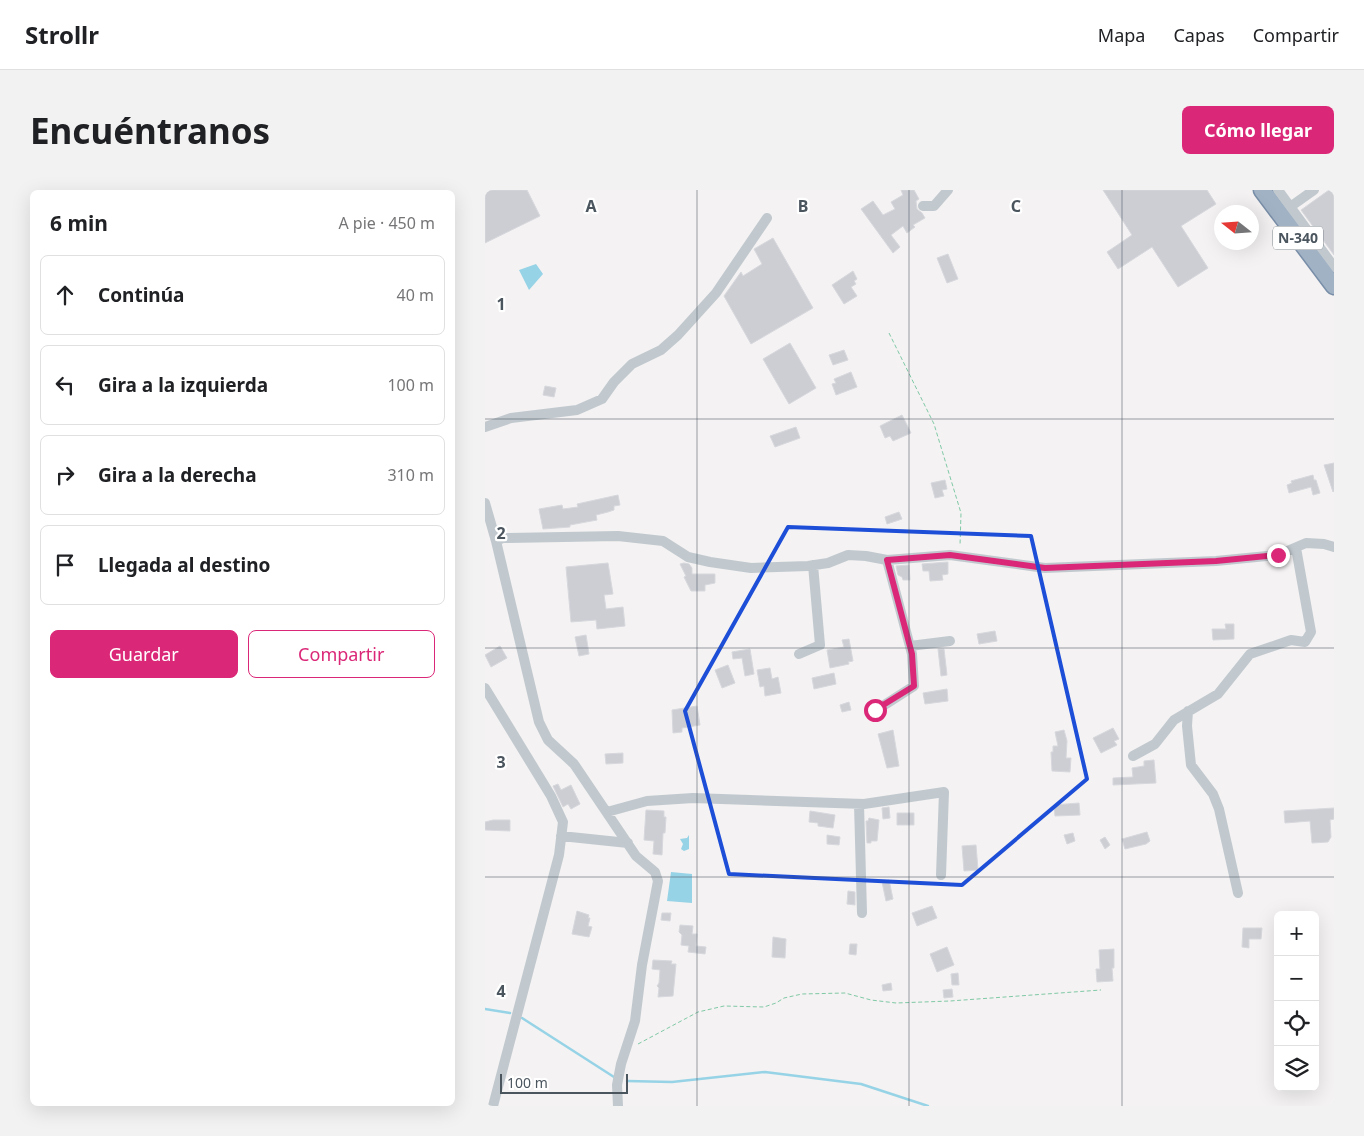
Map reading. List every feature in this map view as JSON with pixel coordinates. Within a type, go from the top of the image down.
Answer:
[{"type":"highway","name":"N-340","points":[[1262,190],[1334,286]]},
{"type":"street","points":[[923,206],[934,206],[949,190]]},
{"type":"street","points":[[1278,190],[1334,267]]},
{"type":"street","points":[[1290,207],[1314,190]]},
{"type":"street","points":[[485,427],[511,418],[577,410],[602,399],[614,382],[632,364],[661,350],[678,336],[716,293],[767,218]]},
{"type":"street","points":[[485,503],[496,541],[539,722],[549,740],[574,764],[636,856],[655,872],[658,881],[642,965],[635,1021],[621,1064],[617,1085],[618,1106]]},
{"type":"street","points":[[496,541],[503,538],[618,536],[663,541],[688,557],[751,568],[828,563],[848,555],[887,560],[950,555],[1045,568],[1216,561],[1278,555],[1306,543],[1325,544],[1334,547]]},
{"type":"street","points":[[1133,756],[1155,744],[1173,720],[1218,694],[1250,654],[1291,640],[1305,642],[1311,632],[1296,548]]},
{"type":"street","points":[[875,710],[914,686],[910,646],[887,560]]},
{"type":"street","points":[[799,654],[820,645],[813,565]]},
{"type":"street","points":[[910,646],[950,641]]},
{"type":"street","points":[[485,688],[551,796],[563,822],[559,855],[493,1106]]},
{"type":"street","points":[[1188,710],[1187,726],[1191,765],[1213,794],[1219,810],[1238,893]]},
{"type":"street","points":[[607,812],[647,801],[693,798],[859,804],[944,792],[941,875]]},
{"type":"street","points":[[859,804],[862,913]]},
{"type":"street","points":[[561,836],[628,843]]},
{"type":"path","points":[[889,333],[934,424],[961,513],[959,557]]},
{"type":"path","points":[[626,1048],[646,1040],[698,1012],[724,1006],[764,1007],[777,1003],[784,998],[802,994],[845,993],[871,1000],[896,1003],[1101,990]]},
{"type":"highlighted area","points":[[788,527],[1031,536],[1087,779],[962,885],[729,874],[685,711]]},
{"type":"water","points":[[536,264],[543,274],[529,290],[519,270]]},
{"type":"water","points":[[689,835],[689,849],[684,851],[681,849],[683,844],[680,839],[687,838]]},
{"type":"water","points":[[671,872],[692,874],[692,903],[667,901]]},
{"type":"building","points":[[485,190],[527,190],[540,216],[485,243]]},
{"type":"building","points":[[901,190],[914,190],[919,199],[916,201],[917,209],[925,218],[913,225],[915,227],[907,233],[903,226],[891,235],[900,247],[893,253],[861,209],[873,201],[883,215],[895,209],[891,202],[903,195]]},
{"type":"building","points":[[1103,190],[1207,190],[1216,204],[1181,226],[1208,268],[1178,287],[1152,247],[1118,269],[1107,252],[1132,235]]},
{"type":"building","points":[[1329,190],[1334,190],[1334,255],[1301,210]]},
{"type":"building","points":[[773,238],[813,308],[751,344],[724,296],[741,272],[743,276],[762,264],[754,249]]},
{"type":"building","points":[[948,254],[958,279],[947,283],[937,258]]},
{"type":"building","points":[[853,271],[857,279],[854,281],[856,284],[851,287],[857,296],[844,304],[832,285]]},
{"type":"building","points":[[790,343],[816,388],[789,404],[763,359]]},
{"type":"building","points":[[844,350],[848,360],[833,365],[829,355]]},
{"type":"building","points":[[851,372],[857,387],[836,395],[832,384],[836,383],[834,379]]},
{"type":"building","points":[[545,386],[556,388],[554,397],[543,395]]},
{"type":"building","points":[[902,415],[911,433],[893,441],[890,436],[885,438],[880,426]]},
{"type":"building","points":[[796,427],[800,438],[775,447],[770,436]]},
{"type":"building","points":[[1334,463],[1334,491],[1333,492],[1324,465]]},
{"type":"building","points":[[1313,475],[1320,493],[1313,495],[1311,487],[1289,493],[1287,485],[1292,483],[1291,481]]},
{"type":"building","points":[[945,480],[947,489],[942,490],[944,496],[935,498],[931,483]]},
{"type":"building","points":[[618,495],[620,505],[614,506],[614,510],[596,515],[597,520],[570,525],[570,527],[543,529],[539,509],[562,505],[563,509],[578,507],[577,504]]},
{"type":"building","points":[[899,512],[902,519],[887,524],[885,517]]},
{"type":"building","points":[[948,562],[948,574],[942,575],[943,580],[930,581],[929,571],[923,571],[922,564]]},
{"type":"building","points":[[608,563],[613,594],[604,595],[606,609],[623,607],[625,626],[597,629],[596,620],[571,622],[566,567]]},
{"type":"building","points":[[680,564],[689,564],[692,568],[692,574],[715,574],[715,583],[705,585],[705,591],[691,591]]},
{"type":"building","points":[[909,565],[910,580],[903,580],[898,575],[896,566]]},
{"type":"building","points":[[1225,624],[1234,624],[1234,639],[1213,640],[1212,629],[1226,629]]},
{"type":"building","points":[[995,631],[997,641],[979,644],[977,634]]},
{"type":"building","points":[[586,635],[589,654],[579,656],[575,637]]},
{"type":"building","points":[[849,639],[853,661],[848,662],[849,664],[830,668],[827,650],[844,647],[842,640]]},
{"type":"building","points":[[500,646],[507,658],[491,667],[485,655]]},
{"type":"building","points":[[750,649],[754,674],[745,676],[742,658],[733,659],[732,652]]},
{"type":"building","points":[[938,649],[944,649],[947,675],[941,676]]},
{"type":"building","points":[[728,665],[735,683],[722,688],[715,670]]},
{"type":"building","points":[[770,668],[772,679],[778,677],[781,693],[765,696],[764,686],[760,687],[757,670]]},
{"type":"building","points":[[834,673],[836,684],[814,689],[812,678]]},
{"type":"building","points":[[947,689],[948,701],[925,704],[923,693]]},
{"type":"building","points":[[849,702],[851,710],[842,712],[840,705]]},
{"type":"building","points":[[697,706],[700,725],[682,728],[682,732],[673,733],[672,710]]},
{"type":"building","points":[[1113,728],[1119,739],[1114,741],[1117,745],[1101,753],[1093,738]]},
{"type":"building","points":[[893,730],[899,766],[887,768],[878,734]]},
{"type":"building","points":[[1064,730],[1067,741],[1066,758],[1071,758],[1070,772],[1052,771],[1051,752],[1053,752],[1053,746],[1058,746],[1055,732]]},
{"type":"building","points":[[623,753],[623,763],[606,764],[605,754]]},
{"type":"building","points":[[1154,760],[1156,783],[1113,785],[1113,778],[1133,777],[1132,768],[1144,766],[1144,761]]},
{"type":"building","points":[[558,784],[561,790],[571,785],[580,804],[571,809],[568,804],[563,807],[553,786]]},
{"type":"building","points":[[1079,803],[1080,815],[1055,816],[1054,805]]},
{"type":"building","points":[[889,807],[890,818],[883,819],[882,808]]},
{"type":"building","points":[[1334,808],[1334,819],[1330,820],[1331,837],[1328,842],[1312,843],[1310,821],[1285,823],[1284,811]]},
{"type":"building","points":[[646,810],[664,811],[664,817],[666,817],[662,855],[653,854],[654,841],[644,840]]},
{"type":"building","points":[[810,811],[835,815],[833,828],[818,826],[818,823],[809,822]]},
{"type":"building","points":[[897,813],[914,813],[914,825],[897,825]]},
{"type":"building","points":[[869,818],[879,820],[877,841],[867,843],[866,821]]},
{"type":"building","points":[[510,820],[510,831],[485,830],[485,822]]},
{"type":"building","points":[[1147,832],[1150,841],[1146,844],[1125,849],[1122,839]]},
{"type":"building","points":[[1073,833],[1075,841],[1067,844],[1064,835]]},
{"type":"building","points":[[827,835],[840,837],[839,845],[827,844]]},
{"type":"building","points":[[1105,837],[1110,845],[1105,849],[1100,840]]},
{"type":"building","points":[[976,845],[978,870],[964,871],[962,846]]},
{"type":"building","points":[[889,880],[893,899],[886,901],[882,882]]},
{"type":"building","points":[[848,891],[855,892],[855,905],[847,904]]},
{"type":"building","points":[[932,906],[937,918],[917,926],[912,913]]},
{"type":"building","points":[[577,911],[589,915],[588,926],[592,927],[589,937],[572,934]]},
{"type":"building","points":[[662,913],[671,913],[670,921],[661,920]]},
{"type":"building","points":[[680,925],[693,926],[692,934],[697,934],[696,946],[706,947],[705,954],[688,952],[689,946],[681,945]]},
{"type":"building","points":[[1243,928],[1262,928],[1261,939],[1249,939],[1249,948],[1242,947]]},
{"type":"building","points":[[773,937],[786,939],[785,958],[772,957]]},
{"type":"building","points":[[850,944],[857,944],[856,955],[849,954]]},
{"type":"building","points":[[947,947],[954,965],[937,972],[930,954]]},
{"type":"building","points":[[1114,949],[1113,981],[1097,982],[1096,969],[1100,969],[1099,950]]},
{"type":"building","points":[[653,960],[672,961],[671,964],[676,964],[673,996],[658,997],[659,988],[657,986],[660,970],[652,969]]},
{"type":"building","points":[[958,973],[959,985],[952,985],[951,974]]},
{"type":"building","points":[[891,983],[892,990],[883,991],[882,985]]},
{"type":"building","points":[[952,989],[953,997],[944,998],[943,990]]},
{"type":"waterway","points":[[485,1009],[510,1013]]},
{"type":"waterway","points":[[522,1018],[614,1077]]},
{"type":"waterway","points":[[627,1081],[672,1082],[765,1072],[861,1084],[928,1106]]},
{"type":"route","points":[[875,710],[914,686],[912,654],[889,575],[887,560],[950,555],[1045,568],[1216,561],[1278,555]]}]
